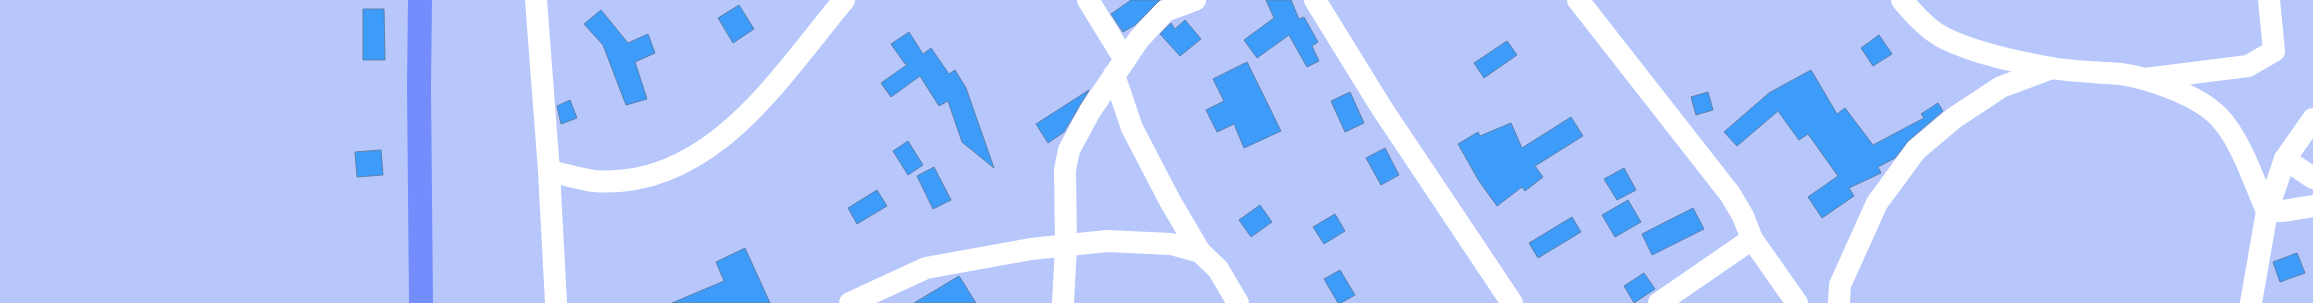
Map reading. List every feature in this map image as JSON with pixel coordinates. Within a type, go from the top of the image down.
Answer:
[{"type":"street","points":[[536,0],[549,171],[556,303]]},
{"type":"street","points":[[549,171],[593,180],[616,181],[649,175],[684,164],[713,144],[754,109],[844,0]]},
{"type":"street","points":[[1088,0],[1120,68],[1132,128],[1170,201],[1200,252],[1218,269],[1238,303]]},
{"type":"street","points":[[1063,303],[1066,246],[1065,170],[1069,150],[1090,111],[1139,39],[1165,11],[1195,0]]},
{"type":"street","points":[[1315,0],[1381,107],[1512,303]]},
{"type":"street","points":[[1578,0],[1730,194],[1743,216],[1752,240],[1798,303]]},
{"type":"street","points":[[1902,0],[1922,22],[1944,38],[1990,55],[2052,68],[2123,75],[2164,86],[2199,101],[2220,117],[2234,138],[2267,211]]},
{"type":"street","points":[[2140,79],[2248,66],[2274,51],[2269,0]]},
{"type":"street","points":[[1839,303],[1840,284],[1877,203],[1916,150],[1954,118],[2001,87],[2052,68]]},
{"type":"street","points":[[2251,303],[2267,211],[2285,159],[2313,119]]},
{"type":"street","points":[[2285,159],[2313,178]]},
{"type":"street","points":[[2267,211],[2284,211],[2313,206]]},
{"type":"street","points":[[1659,303],[1752,240]]},
{"type":"street","points":[[850,303],[926,268],[1031,249],[1107,241],[1171,244],[1200,252]]},
{"type":"building","points":[[1131,0],[1160,0],[1135,25],[1123,32],[1111,14]]},
{"type":"building","points":[[1266,0],[1291,0],[1299,19],[1304,17],[1318,42],[1312,46],[1319,61],[1307,67],[1289,35],[1257,58],[1244,40],[1274,18]]},
{"type":"building","points":[[739,5],[754,29],[733,43],[718,18]]},
{"type":"building","points":[[363,9],[384,9],[385,60],[363,60]]},
{"type":"building","points":[[601,10],[628,43],[648,34],[655,53],[635,62],[647,99],[626,105],[603,45],[584,24]]},
{"type":"building","points":[[1185,20],[1201,39],[1180,56],[1160,34],[1171,23],[1175,29]]},
{"type":"building","points":[[909,32],[923,54],[931,48],[949,74],[955,70],[966,88],[994,168],[962,142],[948,101],[939,106],[920,76],[891,97],[881,83],[908,64],[905,64],[891,44]]},
{"type":"building","points":[[1879,35],[1892,54],[1873,66],[1861,48]]},
{"type":"building","points":[[1507,41],[1517,55],[1484,78],[1474,63]]},
{"type":"building","points":[[1247,62],[1281,131],[1244,148],[1234,124],[1217,132],[1206,110],[1224,101],[1213,79]]},
{"type":"building","points":[[1811,70],[1837,114],[1845,108],[1873,145],[1924,118],[1921,114],[1938,103],[1943,111],[1908,141],[1895,158],[1878,167],[1881,173],[1849,188],[1854,196],[1822,218],[1808,197],[1838,176],[1808,134],[1799,140],[1778,111],[1737,146],[1724,132],[1769,93]]},
{"type":"building","points":[[1089,90],[1064,132],[1048,143],[1036,124]]},
{"type":"building","points":[[1350,92],[1364,123],[1345,132],[1331,101]]},
{"type":"building","points":[[1708,92],[1713,110],[1696,115],[1691,97]]},
{"type":"building","points":[[570,100],[577,118],[561,124],[557,106]]},
{"type":"building","points":[[1571,117],[1583,136],[1535,166],[1543,177],[1525,191],[1522,187],[1497,206],[1479,181],[1458,144],[1478,132],[1480,136],[1511,123],[1522,148]]},
{"type":"building","points":[[908,141],[923,165],[908,175],[893,151]]},
{"type":"building","points":[[1385,148],[1399,175],[1381,185],[1366,158]]},
{"type":"building","points":[[381,150],[383,175],[357,177],[355,152]]},
{"type":"building","points":[[934,167],[951,200],[933,209],[917,176]]},
{"type":"building","points":[[1624,168],[1636,190],[1617,200],[1604,179]]},
{"type":"building","points":[[877,190],[887,206],[857,224],[848,208]]},
{"type":"building","points":[[1628,200],[1641,222],[1615,237],[1602,215]]},
{"type":"building","points":[[1260,205],[1272,222],[1251,237],[1239,220]]},
{"type":"building","points":[[1693,208],[1704,229],[1652,255],[1642,234]]},
{"type":"building","points":[[1335,214],[1345,231],[1324,244],[1313,227]]},
{"type":"building","points":[[1572,217],[1581,232],[1538,258],[1529,243]]},
{"type":"building","points":[[745,248],[770,303],[672,303],[724,281],[716,262]]},
{"type":"building","points":[[2297,253],[2305,273],[2280,282],[2273,262]]},
{"type":"building","points":[[1340,270],[1355,295],[1341,303],[1338,303],[1324,279]]},
{"type":"building","points":[[1644,273],[1655,289],[1634,303],[1624,286]]},
{"type":"building","points":[[959,276],[976,303],[914,303]]},
{"type":"waterway","points":[[420,0],[419,87],[421,303]]}]
